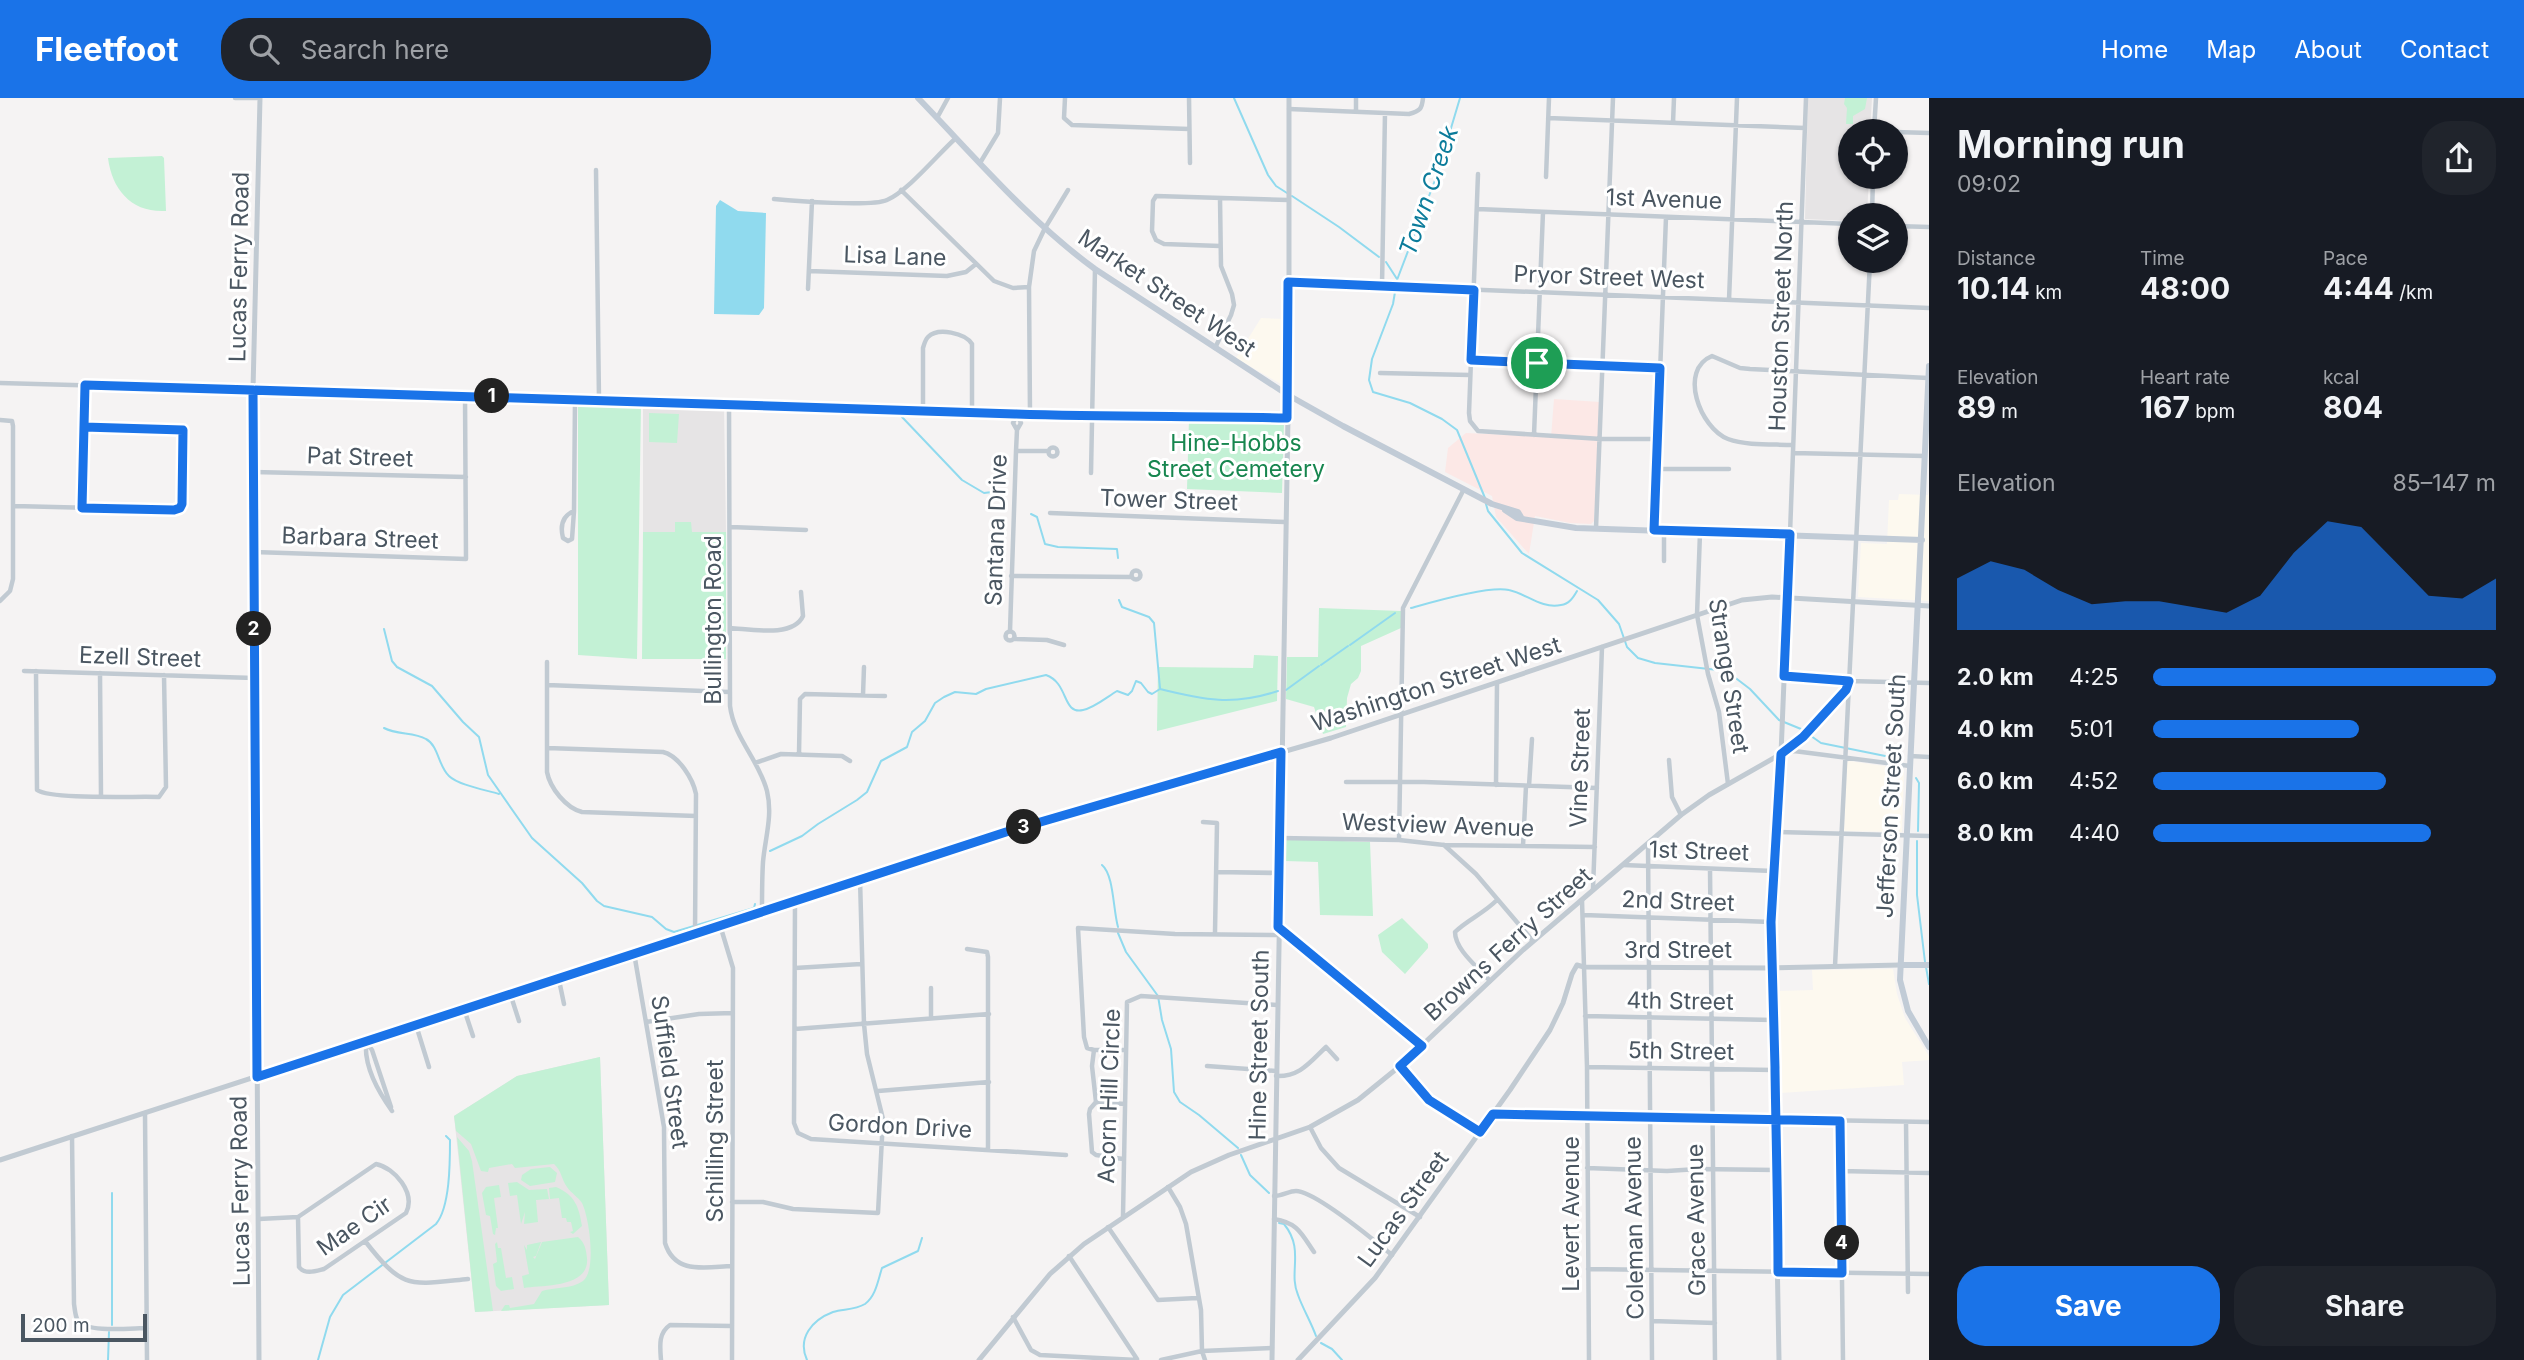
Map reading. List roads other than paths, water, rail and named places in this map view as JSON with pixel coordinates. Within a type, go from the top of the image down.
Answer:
[{"type":"main road","name":"Market Street West","points":[[918,98],[1045,228],[1095,270],[1214,349],[1288,394],[1343,426],[1505,510],[1518,512],[1521,517],[1545,524],[1596,528],[1925,540]]},
{"type":"main road","name":"Jefferson Street South","points":[[1929,366],[1925,540],[1913,682],[1909,836],[1900,965],[1905,1004],[1929,1047]]},
{"type":"main road","points":[[1900,965],[1925,965]]},
{"type":"street","points":[[234,98],[259,98]]},
{"type":"street","name":"Lucas Ferry Road","points":[[259,98],[253,390],[259,1360]]},
{"type":"street","points":[[937,118],[947,98]]},
{"type":"street","points":[[980,163],[998,133],[1000,98]]},
{"type":"street","points":[[1065,98],[1064,118],[1072,125],[1189,129]]},
{"type":"street","points":[[1189,98],[1190,163]]},
{"type":"street","name":"Hine Street South","points":[[1272,1360],[1288,394],[1289,98]]},
{"type":"street","points":[[1356,98],[1356,111]]},
{"type":"street","points":[[1546,177],[1549,98]]},
{"type":"street","points":[[1596,528],[1614,98]]},
{"type":"street","points":[[1673,123],[1674,98]]},
{"type":"street","points":[[1729,300],[1737,98]]},
{"type":"street","name":"Houston Street North","points":[[1790,534],[1806,98]]},
{"type":"street","points":[[1875,119],[1876,98]]},
{"type":"street","points":[[1289,109],[1419,112],[1423,99]]},
{"type":"street","points":[[1382,286],[1385,113]]},
{"type":"street","points":[[1548,118],[1805,128]]},
{"type":"street","points":[[1908,132],[1929,133]]},
{"type":"street","points":[[774,198],[879,202],[890,199],[956,138]]},
{"type":"street","points":[[596,170],[599,399]]},
{"type":"street","points":[[1478,174],[1469,413],[1474,428],[1478,431],[1534,435],[1657,439]]},
{"type":"street","points":[[901,190],[994,281],[1013,288],[1030,287]]},
{"type":"street","points":[[1030,414],[1030,287],[1034,251],[1068,190]]},
{"type":"street","points":[[1220,246],[1164,244],[1156,240],[1152,231],[1153,201],[1156,196],[1288,200]]},
{"type":"street","points":[[1214,349],[1234,305],[1221,266],[1220,198]]},
{"type":"street","points":[[808,289],[812,201]]},
{"type":"street","name":"1st Avenue","points":[[1477,209],[1838,224]]},
{"type":"street","points":[[1534,435],[1543,212]]},
{"type":"street","points":[[1654,530],[1666,217]]},
{"type":"street","points":[[1908,226],[1929,227]]},
{"type":"street","name":"Lisa Lane","points":[[809,271],[947,276],[966,272],[976,264]]},
{"type":"street","points":[[1091,473],[1095,270]]},
{"type":"street","points":[[1835,966],[1869,273]]},
{"type":"street","name":"Pryor Street West","points":[[1288,282],[1929,308]]},
{"type":"street","points":[[923,411],[923,348],[926,339],[935,334],[956,333],[965,336],[972,344],[972,412]]},
{"type":"street","points":[[1793,445],[1738,441],[1720,434],[1703,414],[1696,384],[1698,369],[1703,360],[1712,356],[1740,368],[1795,373],[1929,379]]},
{"type":"street","points":[[1471,360],[1660,368]]},
{"type":"street","points":[[1380,373],[1470,375]]},
{"type":"street","points":[[0,383],[599,399],[1017,414],[1287,418]]},
{"type":"street","points":[[82,508],[85,385]]},
{"type":"street","points":[[465,396],[466,478]]},
{"type":"street","points":[[574,511],[568,513],[562,522],[563,538],[568,541],[573,534],[574,511],[575,399]]},
{"type":"street","name":"Bullington Road","points":[[729,404],[729,692],[734,726],[767,790],[770,810],[763,860],[762,911]]},
{"type":"street","name":"Santana Drive","points":[[1017,414],[1013,424],[1017,430],[1010,631],[1015,635],[1013,639],[1047,640],[1064,645]]},
{"type":"street","points":[[0,420],[12,421],[13,426],[14,506],[13,579],[10,591],[0,601]]},
{"type":"street","points":[[14,506],[180,508],[183,430],[84,427]]},
{"type":"street","points":[[1016,451],[1048,451]]},
{"type":"street","points":[[1793,453],[1927,456]]},
{"type":"street","points":[[1656,469],[1728,469]]},
{"type":"street","name":"Pat Street","points":[[254,472],[466,478]]},
{"type":"street","name":"Barbara Street","points":[[254,552],[466,559],[466,478]]},
{"type":"street","points":[[1399,840],[1403,608],[1464,489]]},
{"type":"street","name":"Tower Street","points":[[1050,513],[1286,522]]},
{"type":"street","points":[[730,527],[806,530]]},
{"type":"street","points":[[1664,531],[1664,561]]},
{"type":"street","name":"Strange Street","points":[[1700,532],[1697,615],[1708,674],[1719,712],[1728,784]]},
{"type":"street","points":[[1779,1360],[1771,922],[1790,534]]},
{"type":"street","points":[[1011,576],[1132,578]]},
{"type":"street","points":[[730,628],[778,629],[793,626],[803,615],[802,592]]},
{"type":"street","name":"Washington Street West","points":[[0,1160],[1006,832],[1281,752],[1752,598],[1788,597],[1929,606]]},
{"type":"street","name":"Vine Street","points":[[1593,890],[1602,647]]},
{"type":"street","points":[[547,662],[547,772],[550,782],[569,805],[577,811],[696,816]]},
{"type":"street","points":[[863,695],[864,667]]},
{"type":"street","name":"Ezell Street","points":[[24,671],[254,678]]},
{"type":"street","points":[[36,671],[37,790],[51,794],[101,796],[159,797],[163,794],[166,787],[164,675]]},
{"type":"street","points":[[100,673],[101,796]]},
{"type":"street","points":[[1784,676],[1929,683]]},
{"type":"street","name":"Browns Ferry Street","points":[[979,1360],[1050,1274],[1069,1256],[1123,1216],[1209,1162],[1310,1127],[1358,1100],[1400,1066],[1533,942],[1681,815],[1781,754],[1803,737],[1846,690],[1849,681]]},
{"type":"street","points":[[1496,785],[1497,682]]},
{"type":"street","points":[[547,685],[729,692]]},
{"type":"street","points":[[799,754],[802,694],[885,696]]},
{"type":"street","points":[[1524,846],[1532,739]]},
{"type":"street","points":[[547,748],[668,754],[676,759],[693,785],[696,816],[695,933]]},
{"type":"street","points":[[1781,754],[1794,751],[1845,755],[1910,766]]},
{"type":"street","points":[[755,763],[781,754],[842,756],[850,761]]},
{"type":"street","points":[[1910,756],[1929,757]]},
{"type":"street","points":[[1669,760],[1672,797],[1681,815]]},
{"type":"street","points":[[1346,782],[1597,788]]},
{"type":"street","points":[[1203,822],[1217,823],[1215,932]]},
{"type":"street","points":[[1776,832],[1929,836]]},
{"type":"street","name":"Westview Avenue","points":[[1280,838],[1399,840],[1444,845],[1595,847]]},
{"type":"street","name":"Coleman Avenue","points":[[1648,844],[1652,1360]]},
{"type":"street","points":[[1444,845],[1476,874],[1533,942]]},
{"type":"street","name":"1st Street","points":[[1623,865],[1773,871]]},
{"type":"street","name":"Grace Avenue","points":[[1710,869],[1715,1360]]},
{"type":"street","points":[[1216,872],[1280,873]]},
{"type":"street","points":[[732,1202],[763,1202],[793,1209],[878,1213],[882,1109],[869,1065],[864,1024],[860,880]]},
{"type":"street","points":[[1490,981],[1454,938],[1455,932],[1462,925],[1480,916],[1497,900]]},
{"type":"street","name":"Levert Avenue","points":[[1582,900],[1587,1067],[1589,1360]]},
{"type":"street","name":"Gordon Drive","points":[[795,901],[794,1123],[798,1133],[811,1139],[1066,1154]]},
{"type":"street","name":"2nd Street","points":[[1584,915],[1771,922]]},
{"type":"street","name":"Schilling Street","points":[[720,925],[732,958],[732,1360]]},
{"type":"street","points":[[1125,1050],[1087,1048],[1084,1037],[1078,928],[1175,933],[1278,931],[1422,1046]]},
{"type":"street","points":[[967,949],[982,950],[987,952],[988,957],[988,1149]]},
{"type":"street","name":"Suffield Street","points":[[634,953],[664,1127],[665,1233],[668,1253],[684,1266],[732,1266]]},
{"type":"street","points":[[794,968],[861,964]]},
{"type":"street","name":"Lucas Street","points":[[1298,1360],[1368,1286],[1420,1217],[1550,1030],[1563,1003],[1574,968],[1577,965],[1584,967]]},
{"type":"street","name":"3rd Street","points":[[1584,967],[1772,968],[1900,965]]},
{"type":"street","points":[[555,979],[559,980],[564,1004]]},
{"type":"street","points":[[931,988],[931,1018]]},
{"type":"street","points":[[510,993],[519,1021]]},
{"type":"street","name":"Acorn Hill Circle","points":[[1123,1216],[1127,1002],[1136,997],[1277,1004]]},
{"type":"street","points":[[464,1009],[472,1036]]},
{"type":"street","points":[[646,1022],[699,1014],[733,1013]]},
{"type":"street","points":[[795,1029],[989,1014]]},
{"type":"street","name":"4th Street","points":[[1585,1016],[1773,1020]]},
{"type":"street","points":[[416,1025],[429,1067]]},
{"type":"street","points":[[366,1042],[372,1050],[391,1111],[372,1076],[365,1052],[366,1042]]},
{"type":"street","points":[[1207,1066],[1287,1077],[1297,1074],[1326,1048],[1336,1059]]},
{"type":"street","points":[[1094,1050],[1092,1056],[1096,1102],[1089,1114],[1092,1152],[1123,1159]]},
{"type":"street","points":[[1400,1066],[1429,1100],[1480,1132]]},
{"type":"street","name":"5th Street","points":[[1587,1067],[1775,1070]]},
{"type":"street","points":[[877,1091],[989,1082]]},
{"type":"street","points":[[1096,1102],[1125,1104]]},
{"type":"street","points":[[145,1113],[147,1360]]},
{"type":"street","points":[[1493,1114],[1929,1122]]},
{"type":"street","points":[[1840,1121],[1843,1360]]},
{"type":"street","points":[[1906,1122],[1908,1292]]},
{"type":"street","points":[[1310,1127],[1321,1149],[1339,1168],[1420,1217]]},
{"type":"street","points":[[72,1136],[74,1304],[77,1319],[90,1328],[147,1328]]},
{"type":"street","name":"Mae Cir","points":[[259,1219],[298,1217],[372,1166],[379,1164],[405,1185],[410,1203],[406,1213],[324,1269],[302,1271],[299,1267],[298,1217]]},
{"type":"street","points":[[1587,1168],[1777,1170]]},
{"type":"street","points":[[1841,1171],[1929,1172]]},
{"type":"street","points":[[1168,1187],[1186,1224],[1201,1310],[1202,1351],[1205,1360]]},
{"type":"street","points":[[1274,1196],[1292,1191],[1306,1194],[1359,1229],[1392,1255]]},
{"type":"street","points":[[1274,1219],[1296,1226],[1314,1252]]},
{"type":"street","points":[[1108,1227],[1158,1300],[1197,1298]]},
{"type":"street","points":[[365,1241],[383,1265],[397,1277],[412,1282],[468,1279]]},
{"type":"street","points":[[1069,1256],[1137,1360]]},
{"type":"street","points":[[1588,1269],[1929,1274]]},
{"type":"street","points":[[1013,1317],[1031,1350],[1040,1355],[1137,1360]]},
{"type":"street","points":[[1652,1321],[1715,1322]]},
{"type":"street","points":[[660,1360],[661,1338],[670,1325],[732,1326]]},
{"type":"street","points":[[1161,1360],[1202,1351],[1272,1348]]},
{"type":"water","points":[[720,200],[738,211],[766,213],[764,308],[759,315],[714,314],[716,206]]},
{"type":"waterway","points":[[1234,98],[1268,175],[1276,186],[1287,193]]},
{"type":"waterway","name":"Town Creek","points":[[1460,98],[1437,175],[1397,280],[1393,304],[1372,359],[1369,380],[1373,392],[1410,403],[1457,430],[1485,498]]},
{"type":"waterway","points":[[1292,196],[1379,257]]},
{"type":"waterway","points":[[1386,262],[1397,279]]},
{"type":"waterway","points":[[902,417],[962,480],[984,493],[992,492]]},
{"type":"waterway","name":"Town Creek","points":[[1486,504],[1488,511],[1522,553],[1598,600],[1619,624],[1627,647],[1638,658],[1655,663],[1718,670],[1733,676],[1750,689],[1779,720],[1801,729],[1821,743],[1900,759]]},
{"type":"waterway","points":[[1031,514],[1037,517],[1045,544],[1117,549],[1118,558]]},
{"type":"waterway","points":[[1411,608],[1460,595],[1500,589],[1554,606],[1566,603],[1577,591]]},
{"type":"waterway","points":[[1119,600],[1122,607],[1149,617],[1154,623],[1160,688]]},
{"type":"waterway","points":[[1350,645],[1395,613]]},
{"type":"waterway","points":[[384,629],[392,661],[397,667],[432,686],[479,737],[488,775],[532,838],[582,883],[597,901],[604,906],[652,917],[674,932],[754,908],[755,904]]},
{"type":"waterway","points":[[1321,665],[1348,646]]},
{"type":"waterway","points":[[1286,690],[1319,666]]},
{"type":"waterway","points":[[770,851],[802,836],[867,792],[881,761],[907,747],[912,732],[925,721],[935,703],[955,692],[976,694],[986,689],[1046,675],[1059,685],[1072,708],[1083,710],[1117,691],[1128,695],[1136,681],[1152,694],[1160,689],[1219,700],[1247,699],[1278,691]]},
{"type":"waterway","points":[[384,728],[426,739],[434,746],[449,776],[465,785],[499,794]]},
{"type":"waterway","name":"Town Creek","points":[[1916,778],[1919,783],[1918,831]]},
{"type":"waterway","name":"Town Creek","points":[[1917,841],[1917,895],[1925,962]]},
{"type":"waterway","points":[[1102,865],[1109,877],[1118,927]]},
{"type":"waterway","points":[[1118,933],[1126,952],[1158,996],[1171,1049],[1174,1092],[1180,1102],[1238,1148]]},
{"type":"waterway","name":"Town Creek","points":[[1926,967],[1929,984]]},
{"type":"waterway","points":[[318,1360],[330,1317],[343,1295],[436,1224],[441,1216],[447,1196],[449,1172],[450,1140],[446,1136]]},
{"type":"waterway","points":[[1241,1155],[1250,1175],[1269,1193]]},
{"type":"waterway","points":[[112,1193],[112,1325]]},
{"type":"waterway","points":[[1279,1223],[1284,1224],[1294,1243],[1295,1286],[1316,1336]]},
{"type":"waterway","points":[[807,1360],[804,1352],[805,1337],[813,1325],[825,1315],[869,1301],[882,1268],[918,1251],[922,1238]]},
{"type":"waterway","points":[[108,1360],[109,1332]]},
{"type":"waterway","points":[[1321,1343],[1332,1349],[1342,1360]]},
{"type":"park label","name":"Hine-Hobbs Street Cemetery","points":[[1236,456]]}]
